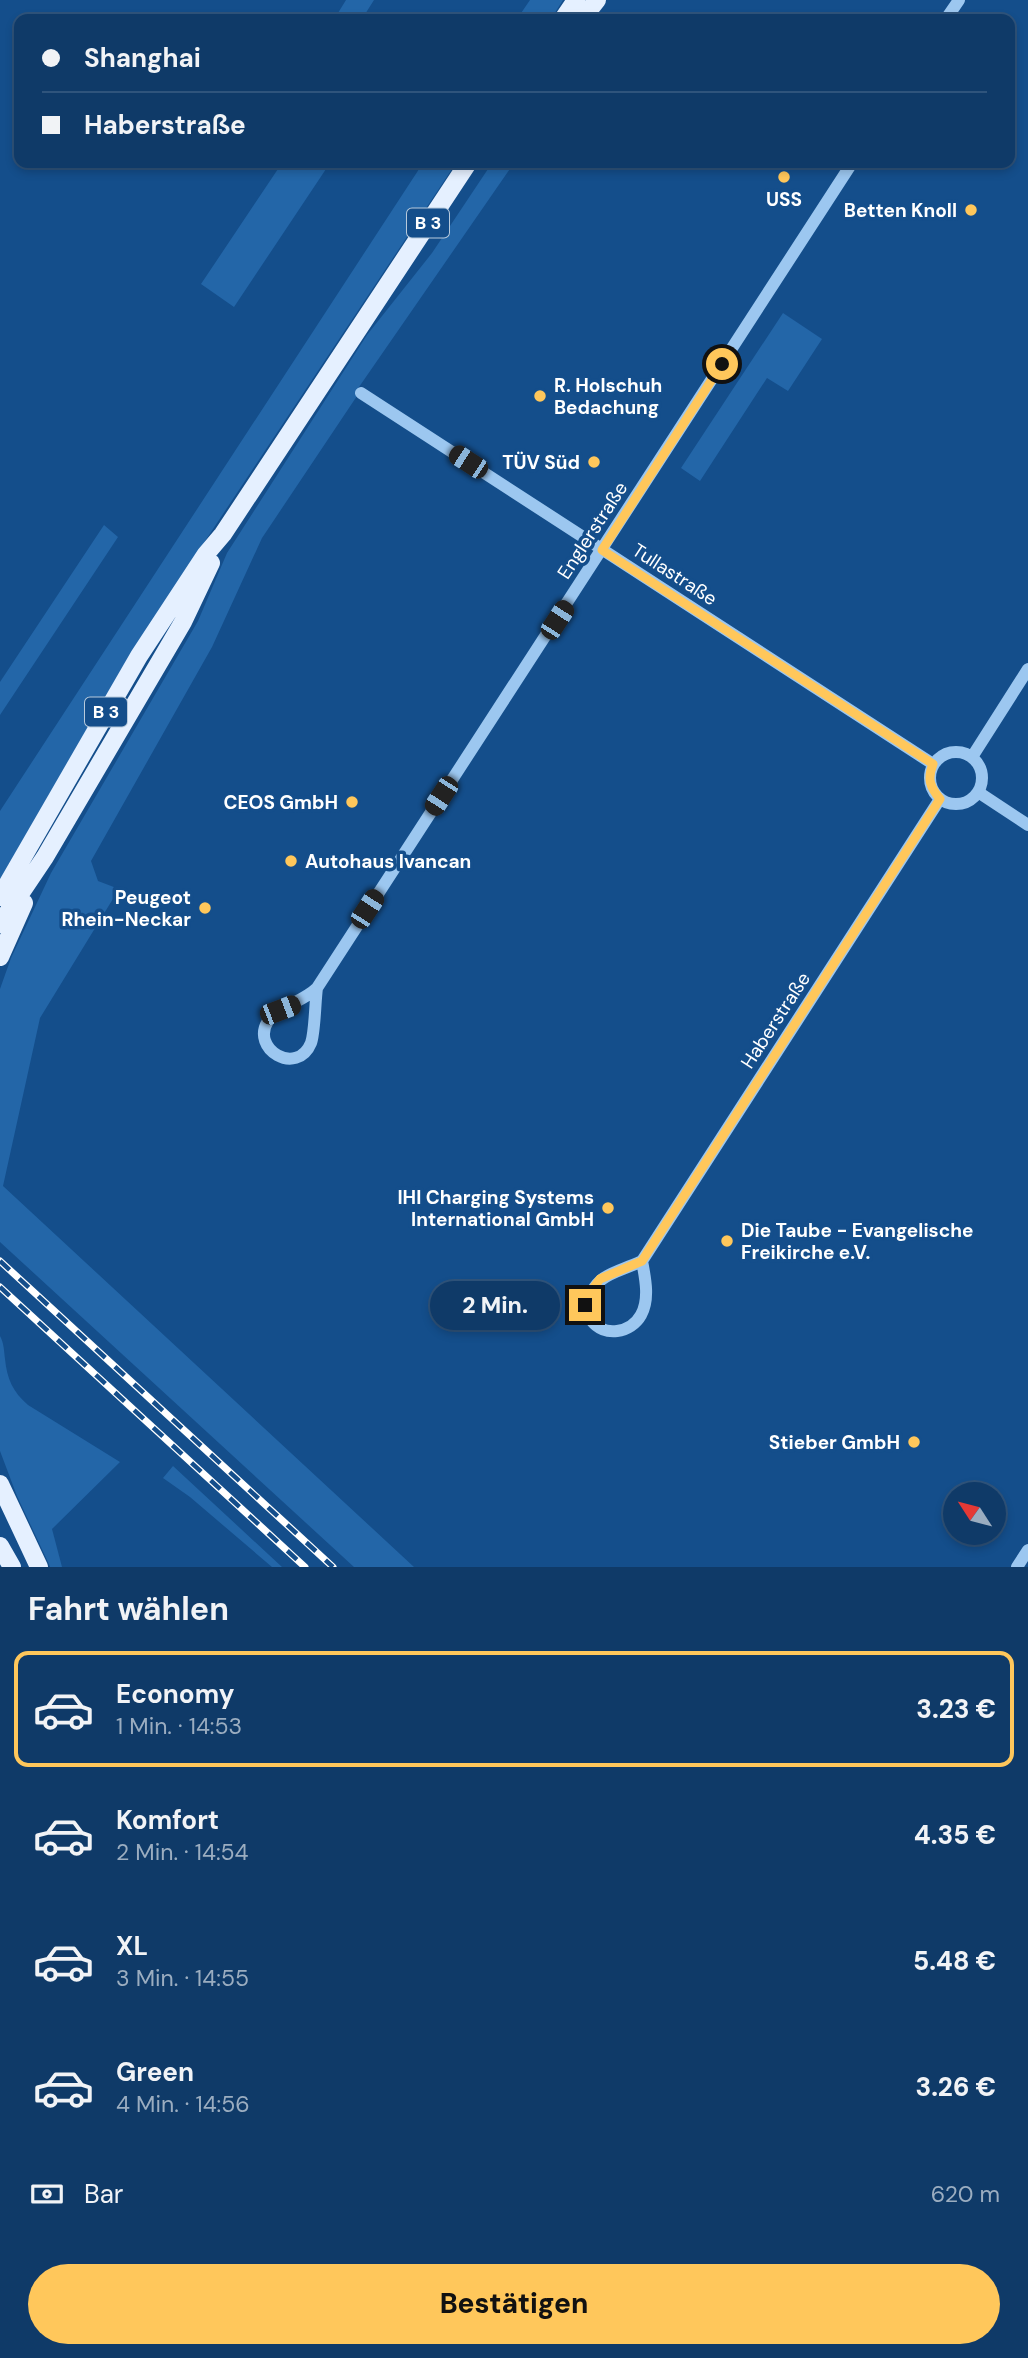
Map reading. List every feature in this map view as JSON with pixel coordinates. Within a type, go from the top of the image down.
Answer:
[{"type":"main road","points":[[586,14],[597,0]]},
{"type":"main road","name":"B 3","points":[[0,897],[134,665],[465,168]]},
{"type":"main road","name":"B 3","points":[[0,924],[45,857],[183,622],[223,534]]},
{"type":"main road","name":"B 3","points":[[0,957],[45,857]]},
{"type":"main road","points":[[0,1484],[39,1567]]},
{"type":"main road","points":[[0,1546],[12,1567]]},
{"type":"street","name":"Englerstraße","points":[[317,988],[312,1041],[306,1052],[298,1058],[278,1056],[266,1044],[263,1034],[265,1025],[272,1016],[305,999],[317,988],[849,168]]},
{"type":"street","name":"Tullastraße","points":[[361,393],[933,764]]},
{"type":"street","points":[[972,757],[1028,669]]},
{"type":"street","points":[[950,751],[962,752],[972,757],[979,765],[982,775],[978,792],[971,800],[962,803],[952,804],[940,799],[932,790],[929,781],[933,764],[940,756],[950,751]]},
{"type":"street","points":[[978,792],[1028,825]]},
{"type":"street","name":"Haberstraße","points":[[642,1261],[940,799]]},
{"type":"street","points":[[642,1261],[646,1293],[640,1317],[626,1329],[610,1332],[601,1329],[590,1319],[585,1305],[591,1291],[600,1279],[642,1261]]},
{"type":"street","points":[[1017,1567],[1028,1550]]},
{"type":"shaded area","points":[[346,0],[374,0],[365,14],[338,13]]},
{"type":"shaded area","points":[[530,0],[563,0],[554,14],[520,14]]},
{"type":"shaded area","points":[[279,168],[327,168],[234,307],[201,284]]},
{"type":"shaded area","points":[[420,168],[453,168],[132,651],[0,880],[0,811]]},
{"type":"shaded area","points":[[489,168],[511,168],[359,387],[357,396],[262,538],[212,647],[91,861],[98,881],[119,889],[40,1018],[3,1186],[414,1567],[354,1567],[0,1242],[0,989],[11,958],[51,873],[198,621],[227,553],[367,335],[432,253]]},
{"type":"shaded area","points":[[783,313],[822,339],[788,391],[767,378],[700,481],[681,468]]},
{"type":"shaded area","points":[[104,525],[118,537],[0,715],[0,682]]},
{"type":"shaded area","points":[[0,1336],[9,1379],[23,1400],[120,1462],[52,1529],[62,1567],[50,1567],[17,1496],[0,1451]]},
{"type":"shaded area","points":[[173,1466],[282,1567],[272,1567],[190,1497],[163,1478]]},
{"type":"railway","points":[[0,1261],[333,1567]]},
{"type":"railway","points":[[0,1287],[305,1567]]},
{"type":"place","name":"USS","points":[[784,177]]},
{"type":"place","name":"Betten Knoll","points":[[971,210]]},
{"type":"place","name":"R. Holschuh Bedachung","points":[[540,396]]},
{"type":"place","name":"TÜV Süd","points":[[594,462]]},
{"type":"place","name":"CEOS GmbH","points":[[352,802]]},
{"type":"place","name":"Autohaus Ivancan","points":[[291,861]]},
{"type":"place","name":"Peugeot Rhein-Neckar","points":[[205,908]]},
{"type":"place","name":"IHI Charging Systems International GmbH","points":[[608,1208]]},
{"type":"place","name":"Die Taube - Evangelische Freikirche e.V.","points":[[727,1241]]},
{"type":"place","name":"Stieber GmbH","points":[[914,1442]]},
{"type":"route","points":[[585,1305],[600,1279],[642,1261],[940,799],[932,790],[929,781],[933,764],[602,550],[722,364]]}]
